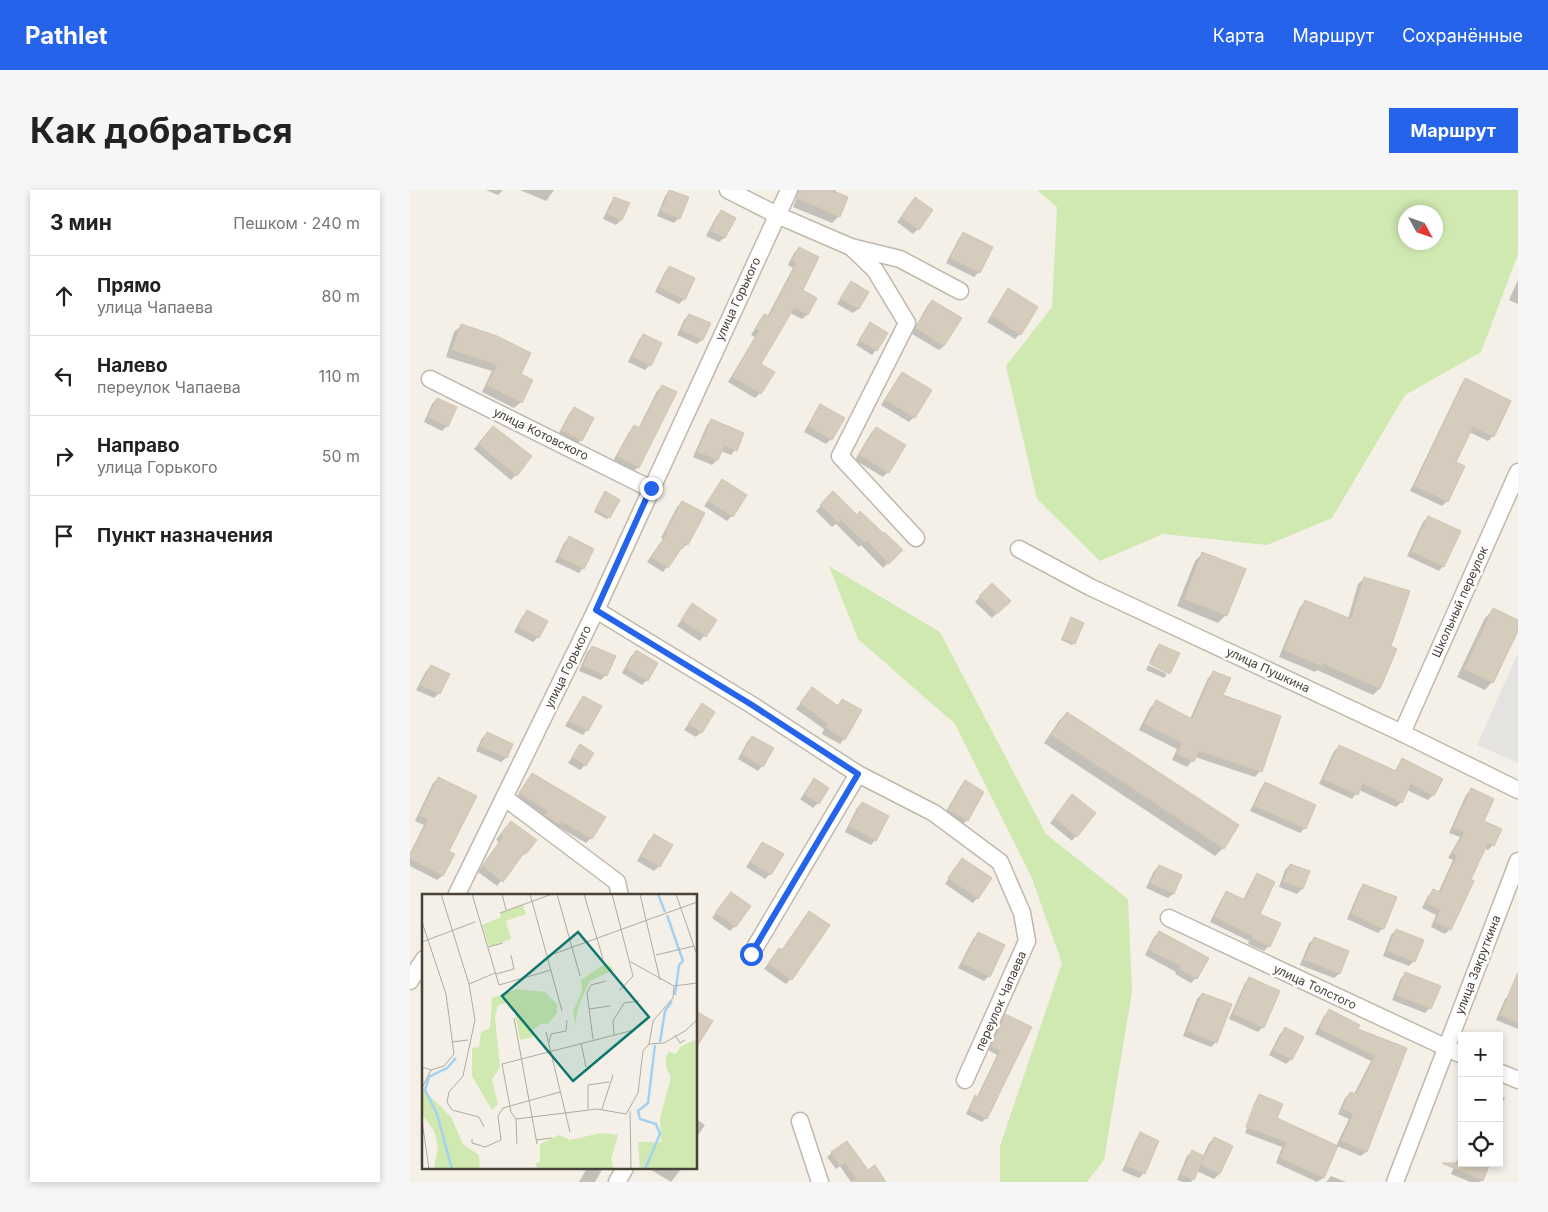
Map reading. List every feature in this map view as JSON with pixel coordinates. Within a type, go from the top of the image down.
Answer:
[{"type":"street","points":[[728,190],[777,216],[851,247],[900,259],[960,291]]},
{"type":"street","name":"улица Горького","points":[[457,894],[596,610],[789,190]]},
{"type":"street","points":[[851,247],[875,270],[907,324],[840,456],[916,538]]},
{"type":"street","name":"улица Котовского","points":[[430,379],[651,488]]},
{"type":"street","name":"Школьный переулок","points":[[1402,732],[1518,472]]},
{"type":"street","name":"улица Пушкина","points":[[1019,549],[1090,588],[1402,732],[1518,790]]},
{"type":"street","name":"переулок Чапаева","points":[[596,610],[752,705],[858,774],[934,813],[1000,862],[1022,914],[1027,941],[965,1080]]},
{"type":"street","points":[[751,954],[858,774]]},
{"type":"street","points":[[505,798],[618,889]]},
{"type":"street","name":"улица Закруткина","points":[[1395,1182],[1518,861]]},
{"type":"street","name":"улица Толстого","points":[[1169,918],[1458,1054]]},
{"type":"street","points":[[410,981],[422,962]]},
{"type":"street","points":[[1503,1074],[1518,1080]]},
{"type":"street","points":[[800,1121],[820,1182]]},
{"type":"street","points":[[617,1182],[624,1170]]},
{"type":"green space","points":[[1037,190],[1518,190],[1518,254],[1481,352],[1405,395],[1332,518],[1267,545],[1163,534],[1100,561],[1037,499],[1006,366],[1052,307],[1057,207]]},
{"type":"green space","points":[[829,566],[940,632],[1046,834],[1128,899],[1132,992],[1104,1160],[1087,1182],[1000,1182],[1000,1146],[1062,963],[1031,876],[955,724],[858,639]]},
{"type":"shaded area","points":[[1518,653],[1518,763],[1477,745]]},
{"type":"building","points":[[669,190],[689,197],[680,219],[661,211]]},
{"type":"building","points":[[799,190],[831,190],[848,197],[840,217],[796,198]]},
{"type":"building","points":[[614,197],[630,203],[622,220],[607,214]]},
{"type":"building","points":[[915,197],[933,210],[919,230],[901,217]]},
{"type":"building","points":[[721,210],[736,218],[725,238],[710,231]]},
{"type":"building","points":[[963,232],[993,247],[980,273],[950,258]]},
{"type":"building","points":[[799,247],[819,257],[803,290],[817,298],[808,315],[794,308],[761,364],[775,372],[761,394],[732,377],[759,331],[755,329],[764,314],[769,316],[797,263],[792,260]]},
{"type":"building","points":[[669,266],[695,278],[685,300],[659,287]]},
{"type":"building","points":[[851,281],[869,292],[859,309],[840,299]]},
{"type":"building","points":[[1008,288],[1038,307],[1021,335],[991,316]]},
{"type":"building","points":[[932,300],[962,318],[944,346],[915,328]]},
{"type":"building","points":[[689,314],[711,323],[703,340],[681,330]]},
{"type":"building","points":[[870,322],[888,333],[877,351],[859,340]]},
{"type":"building","points":[[461,324],[497,336],[531,353],[521,374],[533,380],[522,403],[487,385],[497,365],[452,350]]},
{"type":"building","points":[[643,334],[662,343],[651,366],[632,357]]},
{"type":"building","points":[[902,372],[932,390],[915,418],[885,400]]},
{"type":"building","points":[[1465,378],[1511,401],[1494,437],[1473,427],[1456,462],[1465,466],[1448,502],[1414,486]]},
{"type":"building","points":[[662,385],[677,392],[639,468],[617,456],[634,425],[639,428]]},
{"type":"building","points":[[437,398],[457,407],[448,427],[428,417]]},
{"type":"building","points":[[820,404],[845,418],[832,440],[808,426]]},
{"type":"building","points":[[574,407],[594,418],[582,441],[561,430]]},
{"type":"building","points":[[711,419],[744,433],[737,451],[724,446],[718,460],[697,452]]},
{"type":"building","points":[[493,426],[532,456],[517,476],[478,444]]},
{"type":"building","points":[[876,427],[906,445],[889,473],[859,455]]},
{"type":"building","points":[[722,479],[747,495],[733,517],[708,501]]},
{"type":"building","points":[[605,491],[620,500],[610,518],[595,510]]},
{"type":"building","points":[[833,491],[857,515],[860,511],[903,550],[889,564],[867,541],[865,543],[841,520],[838,523],[820,505]]},
{"type":"building","points":[[682,501],[705,513],[688,545],[685,543],[668,568],[651,557],[667,534],[665,533]]},
{"type":"building","points":[[1428,516],[1461,531],[1444,567],[1411,551]]},
{"type":"building","points":[[569,536],[594,549],[584,569],[559,557]]},
{"type":"building","points":[[1202,552],[1246,569],[1227,616],[1184,599]]},
{"type":"building","points":[[1364,577],[1410,591],[1391,646],[1397,649],[1380,689],[1323,664],[1322,667],[1284,650],[1305,600],[1351,619]]},
{"type":"building","points":[[992,583],[1011,601],[997,614],[979,596]]},
{"type":"building","points":[[692,603],[717,620],[706,637],[681,620]]},
{"type":"building","points":[[1493,608],[1518,620],[1518,631],[1493,683],[1464,669]]},
{"type":"building","points":[[527,610],[548,621],[539,638],[518,627]]},
{"type":"building","points":[[1071,617],[1084,623],[1075,644],[1062,638]]},
{"type":"building","points":[[1159,644],[1180,653],[1170,674],[1150,664]]},
{"type":"building","points":[[592,646],[616,656],[607,676],[583,666]]},
{"type":"building","points":[[636,650],[658,663],[648,681],[626,668]]},
{"type":"building","points":[[431,665],[450,674],[440,694],[420,685]]},
{"type":"building","points":[[1213,671],[1231,678],[1223,695],[1281,716],[1262,772],[1199,751],[1194,762],[1177,754],[1182,743],[1144,724],[1156,700],[1192,719]]},
{"type":"building","points":[[812,687],[838,706],[842,699],[862,710],[845,740],[826,728],[828,724],[800,703]]},
{"type":"building","points":[[583,696],[602,706],[588,731],[569,721]]},
{"type":"building","points":[[702,703],[715,712],[702,733],[688,724]]},
{"type":"building","points":[[1067,712],[1239,825],[1224,849],[1051,735]]},
{"type":"building","points":[[487,732],[513,744],[507,758],[480,746]]},
{"type":"building","points":[[752,736],[774,748],[763,767],[742,754]]},
{"type":"building","points":[[580,744],[594,753],[586,766],[572,757]]},
{"type":"building","points":[[1339,745],[1396,771],[1402,758],[1443,779],[1434,796],[1411,784],[1402,803],[1363,784],[1358,795],[1323,779]]},
{"type":"building","points":[[532,773],[606,817],[592,839],[562,822],[560,825],[545,815],[548,811],[519,793]]},
{"type":"building","points":[[438,777],[477,796],[449,851],[455,854],[443,876],[410,859],[410,855],[428,820],[419,816]]},
{"type":"building","points":[[814,778],[829,788],[819,804],[804,794]]},
{"type":"building","points":[[965,780],[984,792],[968,821],[948,810]]},
{"type":"building","points":[[1265,782],[1316,805],[1306,829],[1254,806]]},
{"type":"building","points":[[1471,788],[1494,799],[1484,821],[1502,829],[1494,846],[1488,843],[1471,879],[1474,881],[1451,930],[1435,922],[1440,910],[1426,903],[1433,889],[1440,892],[1457,855],[1452,853],[1464,832],[1453,828]]},
{"type":"building","points":[[1072,794],[1096,813],[1077,837],[1054,818]]},
{"type":"building","points":[[862,802],[889,816],[876,841],[849,826]]},
{"type":"building","points":[[511,821],[537,840],[526,854],[524,853],[503,882],[482,866],[503,837],[500,835]]},
{"type":"building","points":[[654,834],[673,845],[660,867],[641,856]]},
{"type":"building","points":[[762,842],[784,854],[771,875],[750,862]]},
{"type":"building","points":[[962,858],[992,878],[978,899],[948,878]]},
{"type":"building","points":[[1290,864],[1310,871],[1303,889],[1283,882]]},
{"type":"building","points":[[1159,865],[1182,875],[1174,894],[1150,883]]},
{"type":"building","points":[[1257,873],[1275,882],[1260,914],[1281,923],[1270,947],[1252,938],[1253,936],[1214,917],[1226,891],[1245,900]]},
{"type":"building","points":[[1363,884],[1397,897],[1384,929],[1351,914]]},
{"type":"building","points":[[731,892],[751,906],[736,927],[715,913]]},
{"type":"building","points":[[809,911],[830,925],[792,980],[768,964],[779,948],[782,950]]},
{"type":"building","points":[[1396,929],[1424,940],[1415,962],[1387,951]]},
{"type":"building","points":[[1159,931],[1209,958],[1197,979],[1179,969],[1180,966],[1149,950]]},
{"type":"building","points":[[978,932],[1005,945],[990,977],[962,963]]},
{"type":"building","points":[[1314,937],[1349,951],[1340,974],[1304,960]]},
{"type":"building","points":[[1405,972],[1441,986],[1431,1009],[1396,995]]},
{"type":"building","points":[[1518,972],[1518,1023],[1500,1015]]},
{"type":"building","points":[[1249,977],[1280,991],[1264,1028],[1233,1014]]},
{"type":"building","points":[[1202,993],[1232,1004],[1217,1043],[1187,1031]]},
{"type":"building","points":[[1329,1009],[1360,1025],[1358,1029],[1407,1048],[1367,1152],[1341,1141],[1353,1114],[1342,1109],[1350,1092],[1356,1094],[1375,1056],[1319,1029]]},
{"type":"building","points":[[698,1012],[713,1021],[698,1045]]},
{"type":"building","points":[[1005,1014],[1032,1027],[987,1119],[969,1110],[975,1095],[978,1097],[1000,1051],[991,1046]]},
{"type":"building","points":[[1285,1027],[1304,1037],[1292,1060],[1273,1050]]},
{"type":"building","points":[[1259,1094],[1283,1104],[1277,1118],[1338,1146],[1324,1178],[1280,1158],[1286,1142],[1246,1127]]},
{"type":"building","points":[[1140,1132],[1159,1141],[1145,1174],[1126,1166]]},
{"type":"building","points":[[1214,1137],[1233,1146],[1220,1174],[1200,1165]]},
{"type":"building","points":[[847,1141],[868,1170],[875,1165],[886,1182],[851,1182],[856,1179],[845,1163],[840,1166],[831,1152]]},
{"type":"building","points":[[1192,1150],[1204,1156],[1194,1180],[1181,1175]]},
{"type":"building","points":[[1442,1163],[1458,1163],[1458,1167],[1488,1167],[1483,1181]]},
{"type":"route","points":[[651,488],[596,610],[752,705],[858,774],[751,954]]}]
